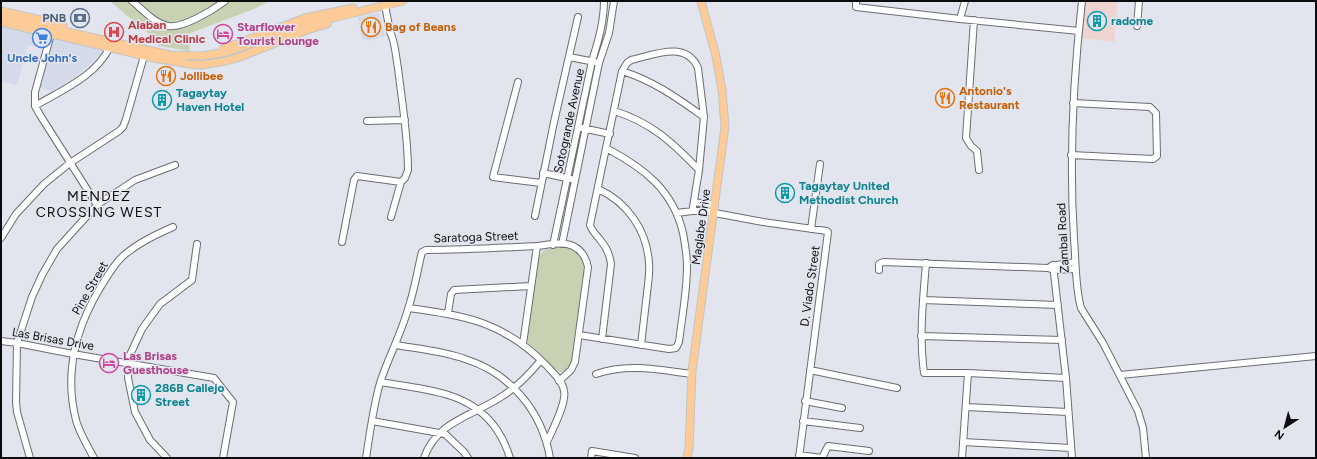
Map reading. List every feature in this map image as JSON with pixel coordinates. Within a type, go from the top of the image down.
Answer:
[{"type":"main road","points":[[1,17],[170,55],[202,56],[222,54],[237,50],[304,25],[403,1]]},
{"type":"main road","name":"Maglabe Drive","points":[[687,458],[692,374],[725,127],[722,90],[716,56],[701,1]]},
{"type":"main road","points":[[1,11],[167,50],[191,53],[226,48],[290,23],[326,13],[361,6],[386,5]]},
{"type":"main road","points":[[1,22],[144,56],[189,64],[212,64],[240,57],[310,29],[363,14],[386,5]]},
{"type":"street","points":[[132,1],[158,22],[169,26],[198,19],[225,1]]},
{"type":"street","name":"Sotogrande Avenue","points":[[553,245],[592,62],[599,37],[604,1]]},
{"type":"street","name":"Sotogrande Avenue","points":[[562,244],[599,63],[607,39],[614,1]]},
{"type":"street","points":[[856,1],[856,7],[1078,31]]},
{"type":"street","points":[[960,19],[965,1]]},
{"type":"street","name":"Zambal Road","points":[[1082,1],[1078,31],[1071,155],[1075,265],[1082,308],[1103,343],[1138,411],[1143,428],[1146,458]]},
{"type":"street","points":[[1137,26],[1139,1]]},
{"type":"street","points":[[386,5],[390,32],[396,54],[405,120],[408,170],[405,178],[401,182],[391,217]]},
{"type":"street","points":[[535,216],[554,122],[578,17]]},
{"type":"street","points":[[974,20],[966,138],[971,146],[977,151],[979,170]]},
{"type":"street","points":[[601,25],[610,26]]},
{"type":"street","points":[[51,34],[35,92],[35,106],[97,205]]},
{"type":"street","points":[[599,37],[607,39]]},
{"type":"street","points":[[35,106],[75,83],[92,70],[104,58],[110,47]]},
{"type":"street","points":[[602,339],[611,264],[610,257],[604,245],[591,228],[591,218],[610,134],[622,71],[626,63],[631,60],[669,52],[684,53],[696,62],[704,117],[699,170],[692,211]]},
{"type":"street","points":[[1,238],[21,208],[44,184],[70,163],[115,134],[123,126],[144,56]]},
{"type":"street","points":[[569,57],[599,63]]},
{"type":"street","points":[[622,71],[669,92],[704,117]]},
{"type":"street","points":[[518,82],[493,177],[541,184]]},
{"type":"street","points":[[1071,155],[1153,159],[1157,156],[1156,113],[1150,107],[1073,103]]},
{"type":"street","points":[[614,111],[638,120],[660,133],[699,170]]},
{"type":"street","points":[[367,121],[405,120]]},
{"type":"street","points":[[579,127],[610,134]]},
{"type":"street","points":[[579,335],[673,349],[676,348],[679,342],[687,265],[684,239],[677,213],[662,189],[653,179],[631,162],[606,148]]},
{"type":"street","points":[[811,229],[820,164]]},
{"type":"street","points":[[30,458],[17,412],[17,343],[32,297],[42,274],[57,249],[97,205],[135,180],[175,165]]},
{"type":"street","points":[[544,173],[575,180]]},
{"type":"street","points":[[342,242],[354,180],[357,176],[401,182]]},
{"type":"street","points":[[598,189],[610,195],[630,212],[641,232],[648,252],[650,264],[649,276],[640,345]]},
{"type":"street","points":[[694,202],[715,205]]},
{"type":"street","name":"D. Viado Street","points":[[677,213],[704,211],[827,231],[829,233],[799,456]]},
{"type":"street","name":"Pine Street","points":[[94,458],[76,421],[72,396],[73,354],[80,328],[93,300],[122,257],[135,246],[173,227]]},
{"type":"street","points":[[584,230],[591,228]]},
{"type":"street","points":[[167,458],[150,440],[135,412],[128,378],[128,363],[129,357],[142,329],[160,304],[192,280],[197,244]]},
{"type":"street","name":"Saratoga Street","points":[[366,458],[372,421],[385,367],[396,344],[409,308],[422,252],[426,250],[562,244],[573,246],[580,250],[588,267],[579,335],[573,366],[560,381]]},
{"type":"street","points":[[523,344],[537,246]]},
{"type":"street","points":[[878,270],[882,262],[1052,267],[1075,265]]},
{"type":"street","points":[[926,264],[921,336],[921,351],[924,373],[968,373],[1066,378]]},
{"type":"street","points":[[1052,267],[1066,378],[1072,458]]},
{"type":"street","points":[[448,313],[451,294],[454,290],[531,286]]},
{"type":"street","points":[[923,300],[1058,305]]},
{"type":"street","points":[[409,308],[462,316],[491,326],[523,344],[541,360],[560,381],[564,390],[563,404],[547,442]]},
{"type":"street","points":[[921,336],[1062,340]]},
{"type":"street","name":"Las Brisas Drive","points":[[1,341],[214,378],[233,402],[223,458]]},
{"type":"street","points":[[396,344],[452,355],[478,363],[494,372],[514,388],[533,413],[547,442],[550,458]]},
{"type":"street","points":[[1120,375],[1316,356]]},
{"type":"street","points":[[424,458],[430,445],[440,433],[453,422],[479,409],[514,388],[541,360]]},
{"type":"street","points":[[596,374],[610,369],[638,367],[692,374]]},
{"type":"street","points":[[810,370],[897,388]]},
{"type":"street","points":[[962,458],[968,373]]},
{"type":"street","points":[[381,382],[450,395],[479,409],[487,416],[500,435],[510,458]]},
{"type":"street","points":[[806,401],[842,408]]},
{"type":"street","points":[[966,408],[1068,412]]},
{"type":"street","points":[[372,421],[445,434],[464,452],[468,458]]},
{"type":"street","points":[[803,421],[860,428]]},
{"type":"street","points":[[963,442],[1071,448]]},
{"type":"street","points":[[799,456],[822,458],[828,446],[869,451]]},
{"type":"street","points":[[591,458],[592,451],[634,458]]},
{"type":"shaded area","points":[[1085,1],[1118,1],[1114,42],[1080,38]]},
{"type":"shaded area","name":"Bag of Beans","points":[[379,13],[385,36],[370,41],[362,39],[358,17]]},
{"type":"shaded area","points":[[1,24],[106,48],[79,74],[65,84],[51,91],[37,87],[46,49],[28,45],[17,85],[1,81]]},
{"type":"green space","points":[[110,1],[269,1],[254,9],[188,34],[190,51],[159,46],[157,41]]},
{"type":"green space","points":[[556,247],[570,249],[578,253],[585,265],[571,362],[567,369],[561,372],[553,368],[542,358],[527,341],[538,257],[544,250]]},
{"type":"place","name":"PNB","points":[[80,18]]},
{"type":"place","name":"radome","points":[[1097,21]]},
{"type":"place","name":"Bag of Beans","points":[[371,27]]},
{"type":"place","name":"Alaban Medical Clinic","points":[[114,32]]},
{"type":"place","name":"Starflower Tourist Lounge","points":[[223,34]]},
{"type":"place","name":"Uncle John's","points":[[42,38]]},
{"type":"place","name":"Jollibee","points":[[166,76]]},
{"type":"place","name":"Antonio's Restaurant","points":[[945,98]]},
{"type":"place","name":"Tagaytay Haven Hotel","points":[[162,100]]},
{"type":"place","name":"Tagaytay United Methodist Church","points":[[785,193]]},
{"type":"place","name":"Las Brisas Guesthouse","points":[[109,363]]},
{"type":"place","name":"286B Callejo Street","points":[[141,395]]},
{"type":"district","name":"MENDEZ CROSSING WEST","points":[[99,204]]}]
